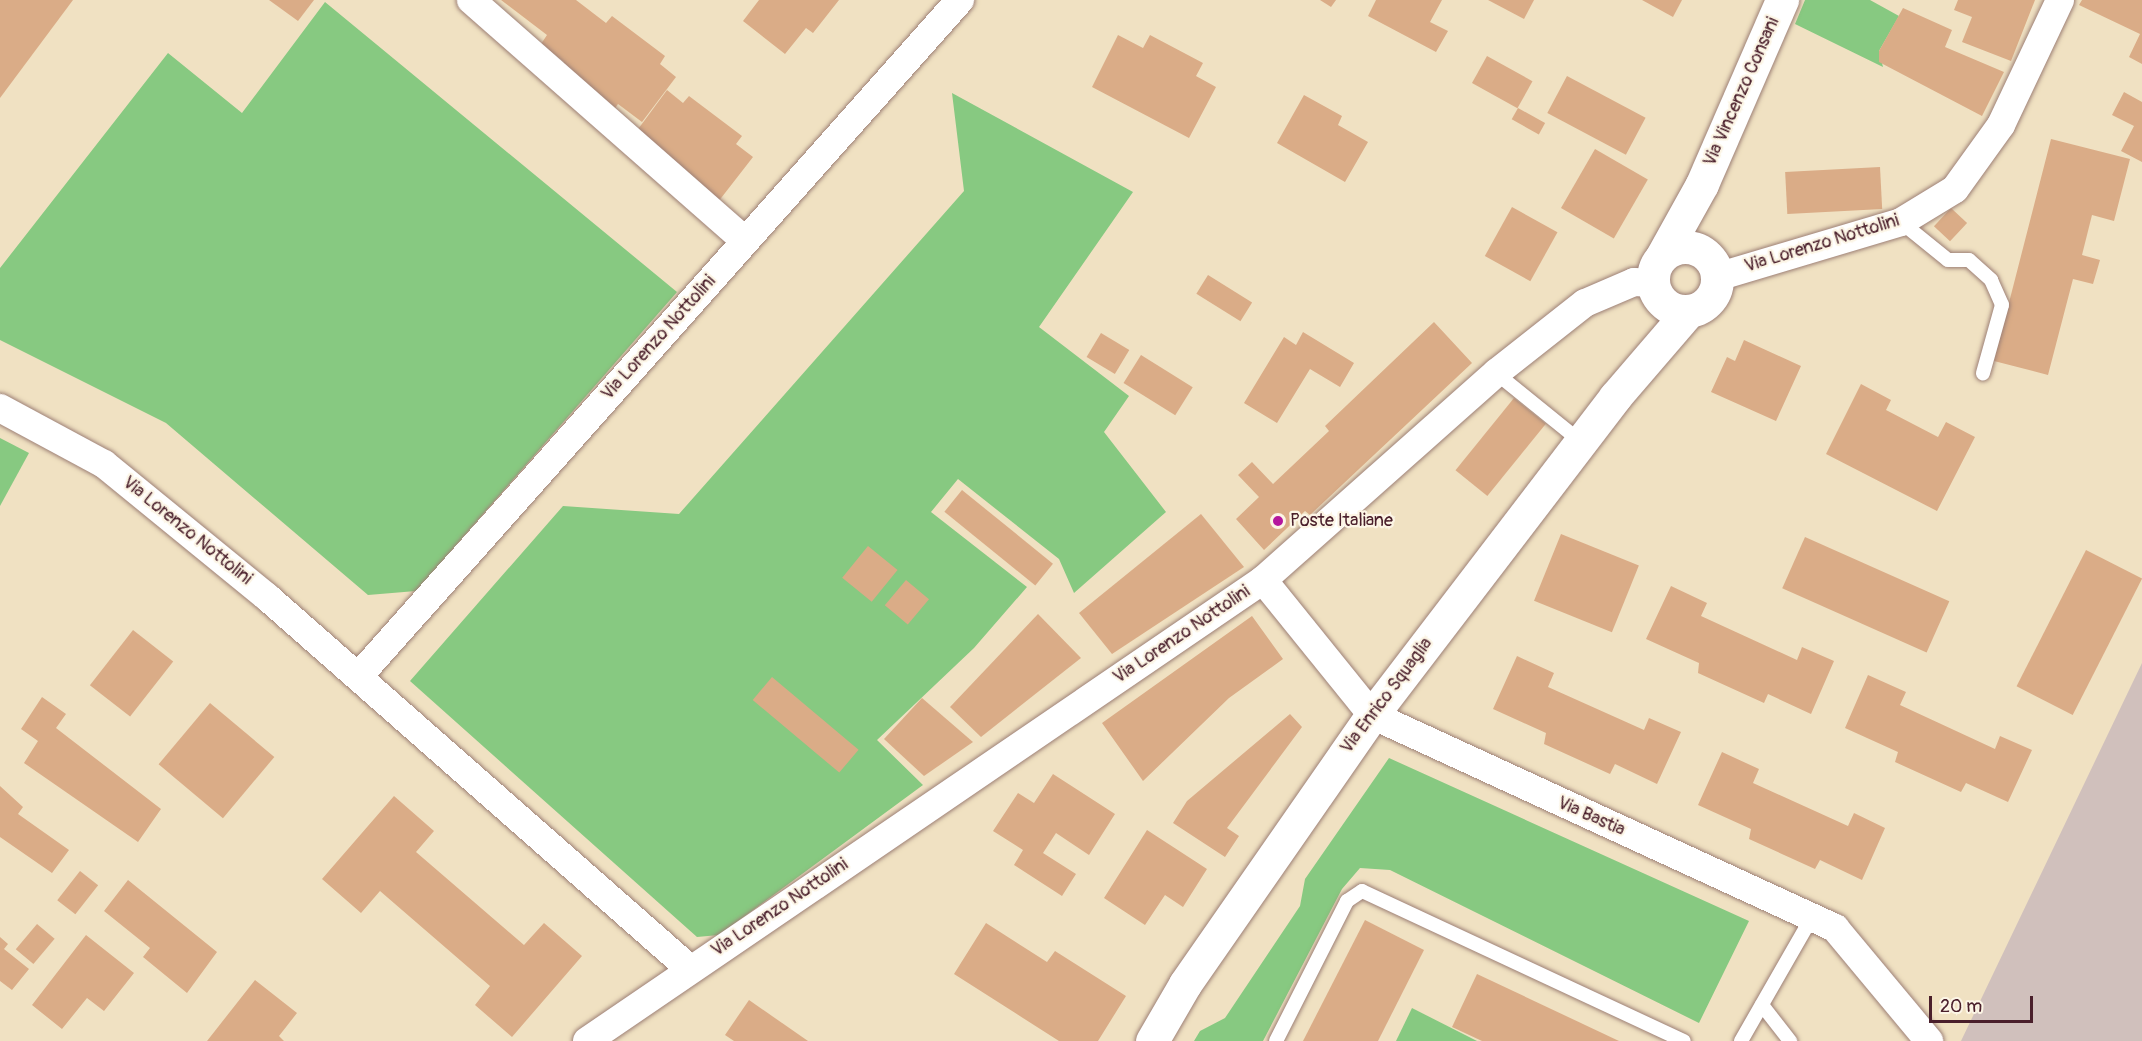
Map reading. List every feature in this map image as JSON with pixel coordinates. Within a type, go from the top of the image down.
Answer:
[{"type":"street","points":[[471,0],[746,240]]},
{"type":"street","name":"Via Lorenzo Nottolini","points":[[358,677],[960,0]]},
{"type":"street","name":"Via Vincenzo Consani","points":[[1666,288],[1701,184],[1782,0]]},
{"type":"street","name":"Via Lorenzo Nottolini","points":[[1711,265],[1780,256],[1901,222],[1955,189],[1980,156],[2030,70],[2060,0]]},
{"type":"street","name":"Via Vincenzo Consani","points":[[1701,184],[1711,265]]},
{"type":"street","points":[[1679,247],[1711,265],[1712,296],[1666,288],[1679,247]]},
{"type":"street","name":"Via Lorenzo Nottolini","points":[[587,1041],[1263,580],[1496,373],[1586,303],[1634,282],[1666,288]]},
{"type":"street","name":"Via Enrico Squaglia","points":[[1152,1041],[1191,974],[1372,715],[1580,441],[1641,365],[1666,288]]},
{"type":"street","name":"Via Lorenzo Nottolini","points":[[0,408],[104,464],[358,677],[690,969]]},
{"type":"street","name":"Via Bastia","points":[[1263,580],[1372,715],[1835,928],[1929,1041]]},
{"type":"lane","points":[[1901,222],[1948,260],[1969,260],[1991,280],[2002,305],[1983,374]]},
{"type":"lane","points":[[1496,373],[1580,441]]},
{"type":"lane","points":[[1276,1041],[1347,901],[1362,891],[1684,1041]]},
{"type":"lane","points":[[1741,1041],[1812,917]]},
{"type":"lane","points":[[1762,1005],[1790,1041]]},
{"type":"shaded area","points":[[2142,663],[2142,1041],[1961,1041]]},
{"type":"green space","points":[[1805,0],[1870,0],[1899,16],[1879,51],[1883,67],[1795,24]]},
{"type":"green space","points":[[325,2],[677,292],[416,591],[368,595],[166,423],[0,340],[0,268],[168,53],[242,113]]},
{"type":"green space","points":[[952,93],[1133,192],[1039,327],[1129,396],[1104,432],[1166,512],[1074,593],[1059,559],[958,479],[931,512],[1027,587],[974,648],[877,740],[923,785],[719,935],[697,937],[410,681],[563,506],[679,514],[964,191]]},
{"type":"green space","points":[[0,438],[29,453],[0,506]]},
{"type":"green space","points":[[1389,758],[1749,921],[1699,1023],[1390,870],[1360,868],[1342,889],[1263,1041],[1194,1041],[1200,1031],[1225,1018],[1300,906],[1305,879]]},
{"type":"green space","points":[[1412,1008],[1477,1041],[1396,1041]]},
{"type":"building","points":[[0,0],[73,0],[0,98]]},
{"type":"building","points":[[269,0],[314,0],[298,21]]},
{"type":"building","points":[[501,0],[576,0],[606,23],[612,16],[665,56],[660,64],[676,77],[642,122],[618,104],[613,111],[559,70],[564,62],[541,44],[547,35]]},
{"type":"building","points":[[759,0],[839,0],[813,33],[806,28],[785,54],[743,21]]},
{"type":"building","points":[[1320,0],[1336,0],[1331,7]]},
{"type":"building","points":[[1376,0],[1442,0],[1430,22],[1448,31],[1436,52],[1368,16]]},
{"type":"building","points":[[1488,0],[1534,0],[1524,19]]},
{"type":"building","points":[[1642,0],[1682,0],[1673,17]]},
{"type":"building","points":[[1958,0],[2035,0],[2011,61],[1962,42],[1972,17],[1954,10]]},
{"type":"building","points":[[2082,0],[2142,0],[2142,64],[2129,57],[2140,34],[2079,5]]},
{"type":"building","points":[[1903,8],[1952,30],[1945,47],[2004,72],[1982,116],[1879,62],[1879,51]]},
{"type":"building","points":[[1118,35],[1143,48],[1150,35],[1203,63],[1196,76],[1216,87],[1189,138],[1092,87]]},
{"type":"building","points":[[1487,56],[1532,81],[1517,108],[1472,83]]},
{"type":"building","points":[[1567,76],[1646,118],[1626,155],[1547,113]]},
{"type":"building","points":[[667,90],[683,103],[689,96],[742,136],[736,144],[753,157],[718,202],[633,136]]},
{"type":"building","points":[[2124,92],[2142,102],[2142,162],[2121,151],[2134,126],[2112,115]]},
{"type":"building","points":[[1304,95],[1342,116],[1338,125],[1368,142],[1345,182],[1277,143]]},
{"type":"building","points":[[1518,108],[1545,123],[1539,134],[1512,119]]},
{"type":"building","points":[[2051,139],[2130,159],[2114,221],[2092,215],[2082,255],[2100,260],[2093,284],[2073,279],[2048,375],[1994,361]]},
{"type":"building","points":[[1595,149],[1648,180],[1614,238],[1561,208]]},
{"type":"building","points":[[1880,167],[1882,209],[1787,214],[1785,172]]},
{"type":"building","points":[[1512,207],[1557,232],[1530,281],[1485,256]]},
{"type":"building","points":[[1951,208],[1967,223],[1950,241],[1934,226]]},
{"type":"building","points":[[1208,275],[1252,303],[1240,321],[1196,294]]},
{"type":"building","points":[[1434,322],[1472,363],[1310,515],[1305,511],[1264,550],[1236,519],[1259,497],[1238,475],[1252,462],[1273,484],[1329,431],[1325,426]]},
{"type":"building","points":[[1303,332],[1354,363],[1340,387],[1310,369],[1277,423],[1244,403],[1284,337],[1296,345]]},
{"type":"building","points":[[1101,333],[1129,350],[1115,374],[1087,357]]},
{"type":"building","points":[[1744,340],[1801,366],[1776,421],[1711,392],[1727,357],[1735,361]]},
{"type":"building","points":[[1141,355],[1193,387],[1175,415],[1124,383]]},
{"type":"building","points":[[1861,384],[1891,400],[1886,410],[1938,437],[1946,422],[1975,437],[1937,511],[1826,454]]},
{"type":"building","points":[[1514,398],[1546,424],[1487,496],[1455,470]]},
{"type":"building","points":[[962,490],[1053,564],[1035,585],[944,512]]},
{"type":"building","points":[[1201,514],[1244,567],[1112,654],[1079,613]]},
{"type":"building","points":[[1561,534],[1639,565],[1612,632],[1534,601]]},
{"type":"building","points":[[1805,537],[1949,601],[1927,652],[1782,588]]},
{"type":"building","points":[[868,546],[898,570],[872,602],[842,578]]},
{"type":"building","points":[[2086,550],[2142,579],[2073,715],[2017,686]]},
{"type":"building","points":[[906,580],[929,599],[908,625],[885,605]]},
{"type":"building","points":[[1671,586],[1707,603],[1701,616],[1797,660],[1802,647],[1834,661],[1811,714],[1768,694],[1764,703],[1698,673],[1699,663],[1646,639]]},
{"type":"building","points":[[1038,614],[1081,658],[981,737],[950,707]]},
{"type":"building","points":[[1252,616],[1283,659],[1229,698],[1143,781],[1102,723]]},
{"type":"building","points":[[133,630],[173,661],[130,717],[90,685]]},
{"type":"building","points":[[1517,656],[1554,673],[1548,687],[1644,730],[1649,718],[1681,732],[1657,784],[1615,764],[1610,774],[1544,744],[1546,733],[1493,709]]},
{"type":"building","points":[[1868,675],[1906,692],[1900,705],[1995,749],[2000,736],[2032,750],[2008,802],[1966,783],[1961,792],[1895,762],[1898,752],[1845,728]]},
{"type":"building","points":[[772,677],[859,750],[839,773],[753,700]]},
{"type":"building","points":[[42,697],[66,714],[56,728],[161,809],[138,842],[24,763],[38,741],[21,729]]},
{"type":"building","points":[[922,698],[973,742],[924,776],[884,739]]},
{"type":"building","points":[[210,703],[274,757],[223,818],[159,764]]},
{"type":"building","points":[[1290,714],[1302,727],[1227,828],[1239,836],[1225,857],[1173,823],[1187,801]]},
{"type":"building","points":[[1722,752],[1759,769],[1753,783],[1848,826],[1854,813],[1885,828],[1862,880],[1820,860],[1815,869],[1749,839],[1751,829],[1698,805]]},
{"type":"building","points":[[1053,774],[1115,814],[1089,855],[1056,833],[1043,853],[1076,874],[1062,896],[1014,865],[1023,850],[993,831],[1018,793],[1034,803]]},
{"type":"building","points":[[0,786],[23,807],[18,814],[69,850],[52,873],[0,837]]},
{"type":"building","points":[[394,796],[434,831],[416,852],[524,945],[544,923],[582,956],[512,1037],[475,1005],[490,986],[380,891],[361,913],[322,879]]},
{"type":"building","points":[[1147,830],[1207,869],[1183,907],[1165,895],[1145,925],[1104,898]]},
{"type":"building","points":[[80,871],[98,885],[75,914],[57,900]]},
{"type":"building","points":[[128,880],[217,952],[187,993],[143,957],[150,948],[104,911]]},
{"type":"building","points":[[1365,920],[1424,950],[1378,1041],[1303,1041]]},
{"type":"building","points":[[986,923],[1047,962],[1055,951],[1126,996],[1098,1041],[1059,1041],[954,974]]},
{"type":"building","points":[[37,924],[55,939],[33,964],[16,949]]},
{"type":"building","points":[[86,935],[134,973],[104,1011],[87,998],[62,1029],[32,1005]]},
{"type":"building","points":[[0,937],[8,944],[4,949],[29,969],[12,990],[0,981]]},
{"type":"building","points":[[1477,974],[1619,1041],[1482,1041],[1452,1027]]},
{"type":"building","points":[[255,980],[297,1013],[279,1036],[284,1041],[207,1041]]},
{"type":"building","points":[[749,1000],[808,1041],[734,1041],[725,1035]]},
{"type":"place","name":"Poste Italiane","points":[[1278,521]]}]
